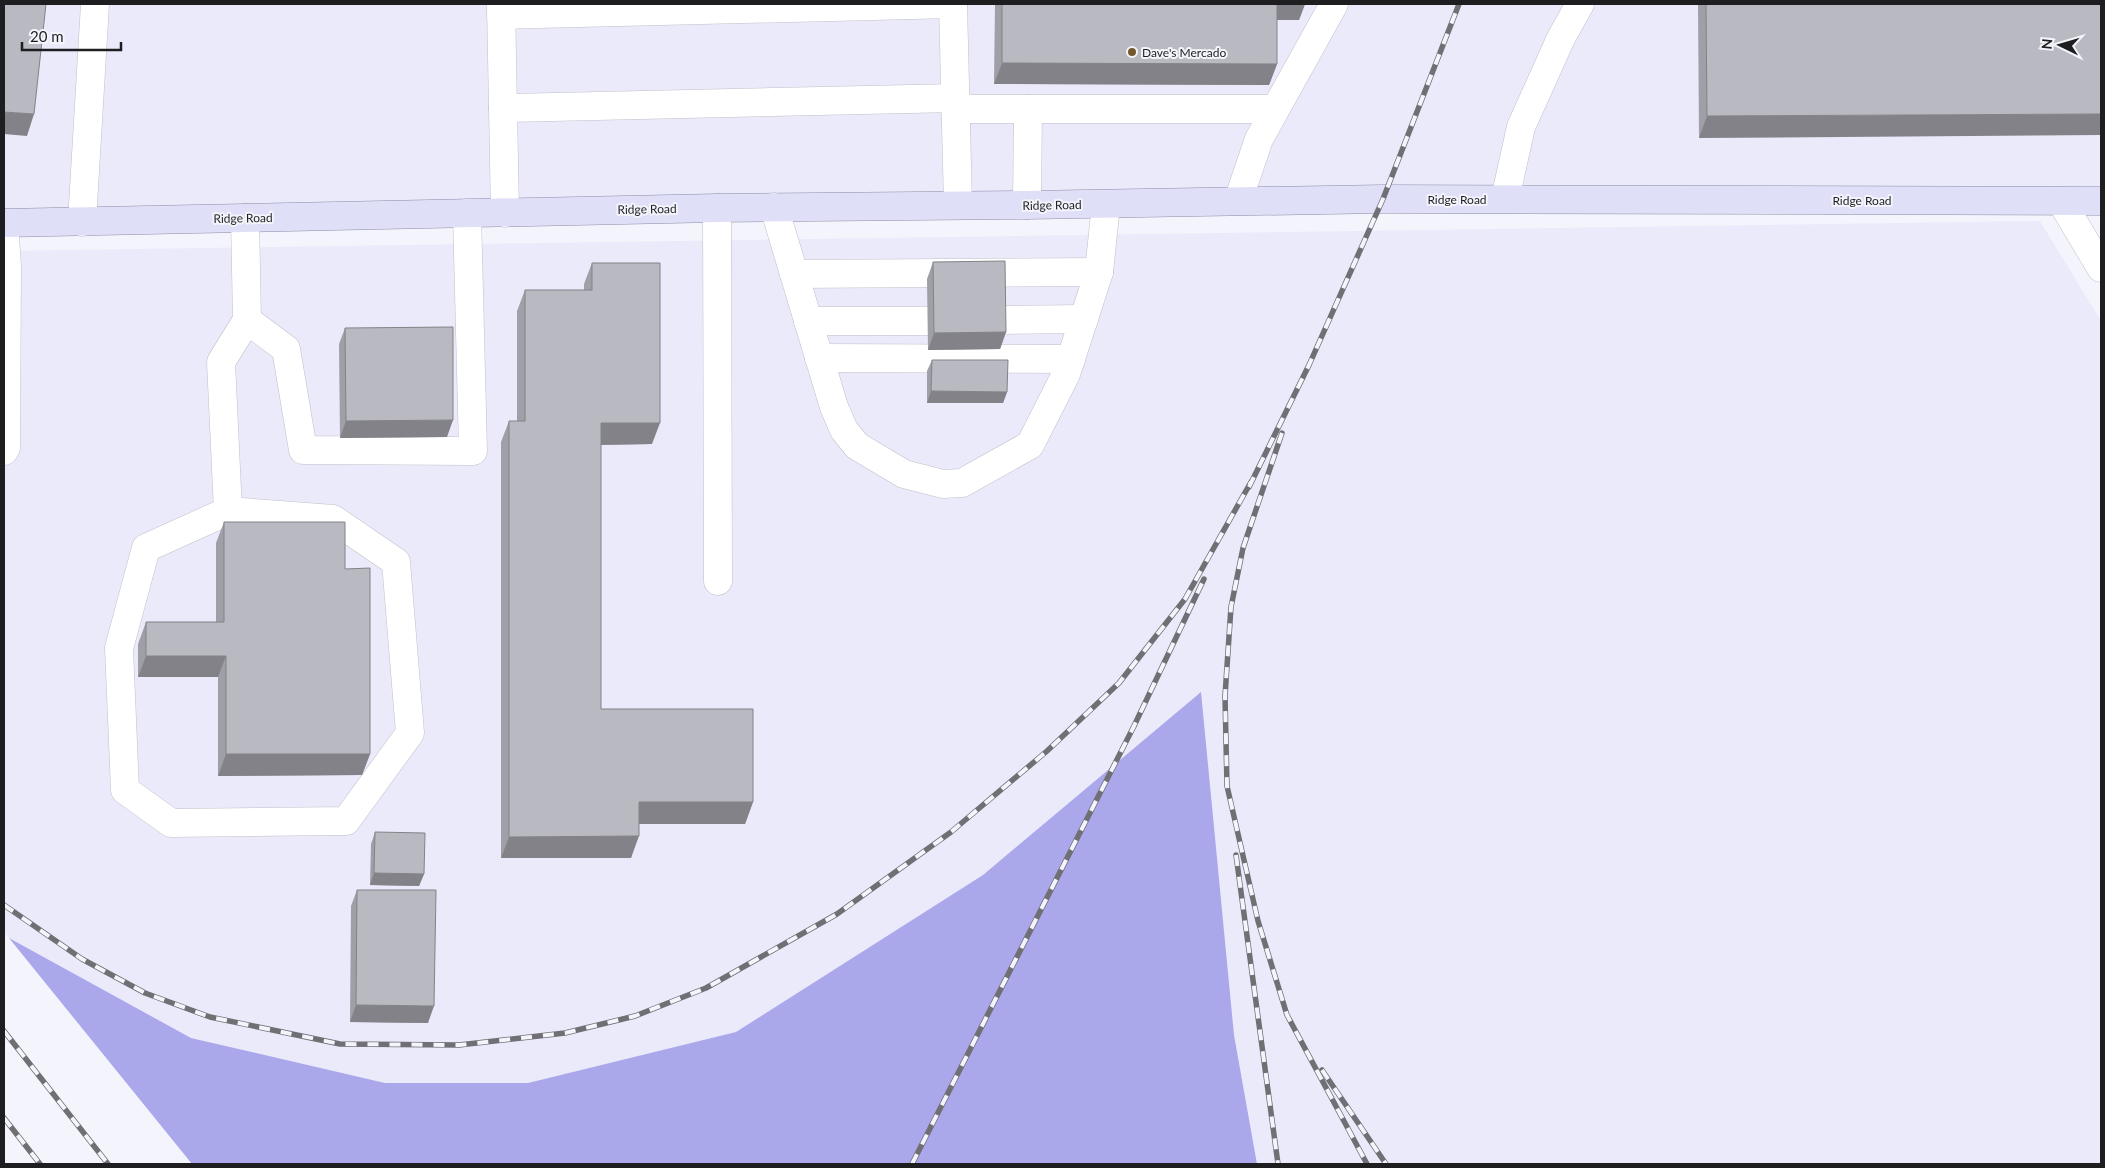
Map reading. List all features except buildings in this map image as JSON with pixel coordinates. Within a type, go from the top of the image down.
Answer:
[{"type":"main road","name":"Ridge Road","points":[[4,223],[774,207],[1506,199],[2101,201]]},
{"type":"street","points":[[82,222],[95,4]]},
{"type":"street","points":[[505,213],[501,9],[953,4],[958,205]]},
{"type":"street","points":[[1238,202],[1259,139],[1334,4]]},
{"type":"street","points":[[1506,199],[1521,127],[1561,38],[1580,4]]},
{"type":"street","points":[[503,108],[956,103],[1028,109],[1275,109]]},
{"type":"street","points":[[1027,205],[1028,109]]},
{"type":"street","points":[[2061,201],[2101,268]]},
{"type":"street","points":[[774,207],[819,358],[837,415],[844,430],[857,446],[904,474],[943,484],[962,483],[1030,445],[1066,374],[1099,272],[1106,204]]},
{"type":"street","points":[[716,208],[718,581]]},
{"type":"street","points":[[247,320],[286,348],[303,450],[473,451],[467,214]]},
{"type":"street","points":[[228,511],[221,362],[247,320],[244,218]]},
{"type":"street","points":[[4,223],[6,266],[6,448],[4,452]]},
{"type":"street","points":[[794,274],[1099,272]]},
{"type":"street","points":[[1000,320],[1084,319]]},
{"type":"street","points":[[808,321],[927,320]]},
{"type":"street","points":[[819,358],[1071,359]]},
{"type":"street","points":[[228,511],[333,519],[396,562],[410,734],[346,821],[171,823],[125,790],[119,648],[146,548],[228,511]]},
{"type":"shaded area","points":[[4,4],[2101,4],[2101,201],[4,223]]},
{"type":"shaded area","points":[[2040,221],[2101,321],[2101,1164],[1257,1164],[1234,1035],[1200,693],[983,875],[736,1032],[528,1083],[385,1083],[191,1038],[9,938],[4,932],[4,251]]},
{"type":"shaded area","points":[[1201,692],[1234,1035],[1257,1164],[192,1164],[9,938],[191,1038],[385,1083],[528,1083],[736,1032],[983,875]]},
{"type":"railway","points":[[1249,487],[1309,365],[1383,199],[1459,4]]},
{"type":"railway","points":[[1282,433],[1243,548],[1231,607],[1225,696],[1227,786],[1258,921],[1287,1015],[1367,1164]]},
{"type":"railway","points":[[4,905],[82,959],[145,993],[210,1017],[340,1044],[459,1045],[565,1033],[635,1016],[706,988],[837,914],[951,832],[1047,751],[1119,683],[1185,599],[1251,482]]},
{"type":"railway","points":[[912,1164],[1134,726],[1204,579]]},
{"type":"railway","points":[[1236,855],[1278,1164]]},
{"type":"railway","points":[[4,1031],[108,1164]]},
{"type":"railway","points":[[1322,1070],[1386,1164]]},
{"type":"railway","points":[[4,1118],[40,1164]]},
{"type":"place","name":"Dave's Mercado","points":[[1132,52]]}]
